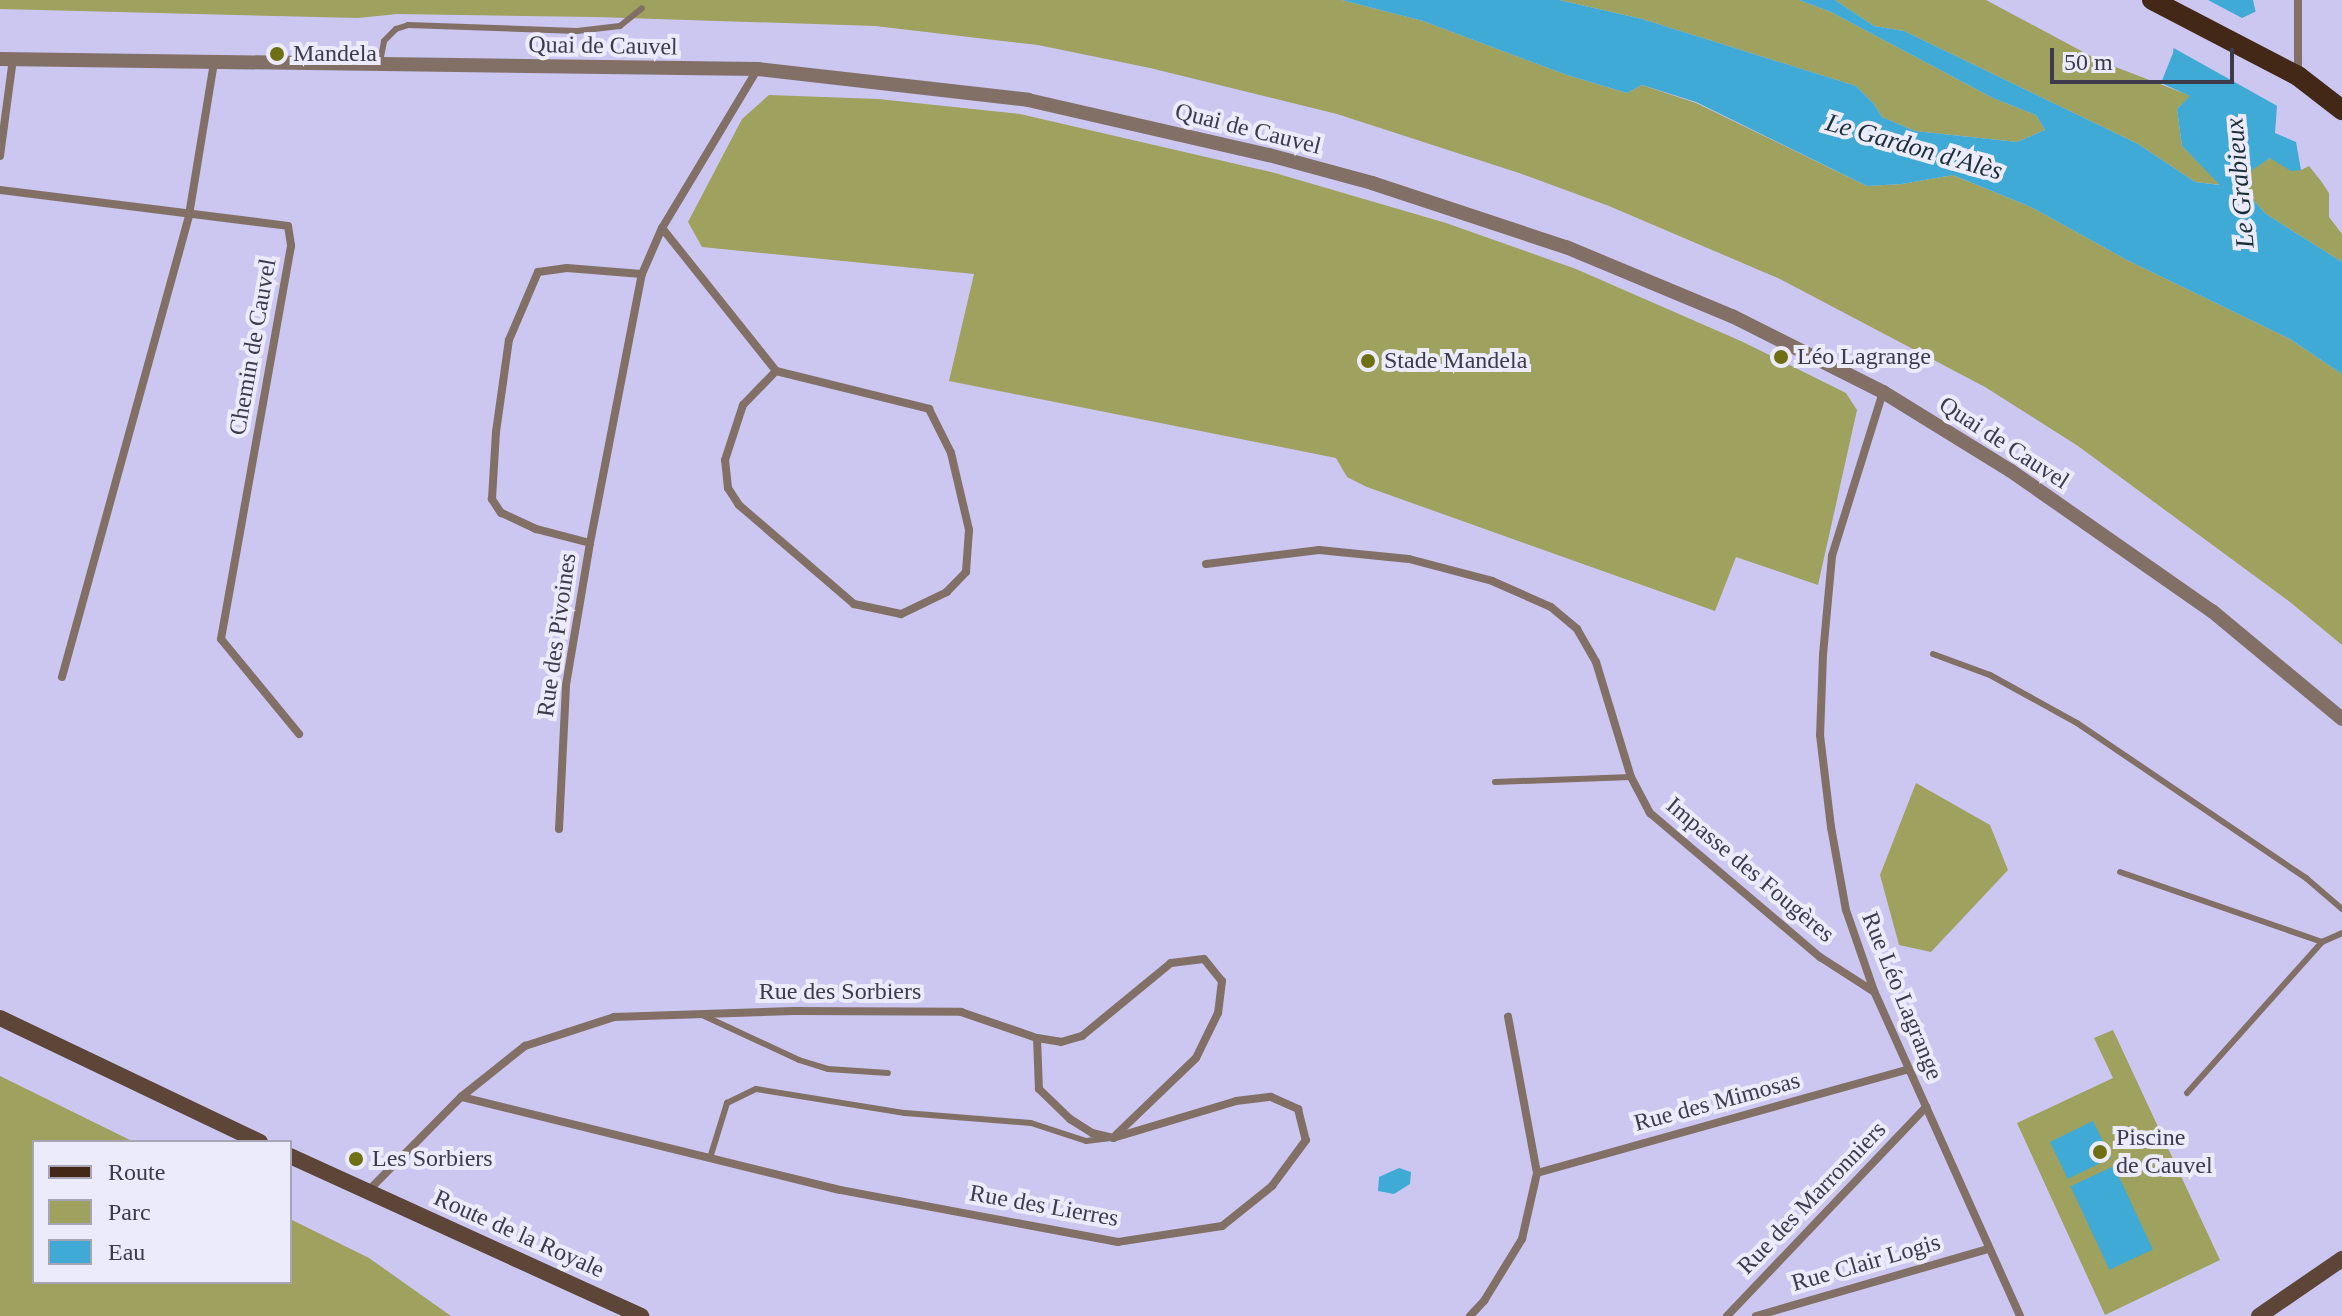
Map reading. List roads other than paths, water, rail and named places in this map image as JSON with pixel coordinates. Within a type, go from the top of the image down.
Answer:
[{"type":"main road","points":[[2159,4],[2298,76],[2342,110]]},
{"type":"main road","points":[[0,1018],[256,1140]]},
{"type":"main road","name":"Route de la Royale","points":[[292,1157],[641,1316]]},
{"type":"main road","points":[[2259,1316],[2342,1259]]},
{"type":"street","points":[[2298,0],[2298,76]]},
{"type":"street","points":[[0,156],[6,59]]},
{"type":"street","name":"Quai de Cauvel","points":[[6,59],[758,69],[1028,100],[1269,155],[1372,183],[1566,247],[1732,316],[1883,392],[2011,471],[2212,611],[2342,719]]},
{"type":"street","points":[[62,677],[189,215],[214,62]]},
{"type":"street","name":"Rue des Pivoines","points":[[559,829],[566,685],[642,274],[662,228],[758,69]]},
{"type":"street","name":"Chemin de Cauvel","points":[[0,190],[288,226],[291,246],[221,639],[299,734]]},
{"type":"street","points":[[662,228],[776,371],[929,409],[951,453],[969,530],[966,572],[947,592],[901,614],[854,604],[739,505],[728,488],[725,460],[743,405],[776,371]]},
{"type":"street","name":"Rue des Pivoines","points":[[590,543],[536,529],[501,513],[492,499],[496,432],[509,340],[538,272],[567,268],[642,274]]},
{"type":"street","name":"Rue Léo Lagrange","points":[[1883,392],[1832,556],[1820,735],[1831,827],[1846,910],[1874,991],[2020,1316]]},
{"type":"street","name":"Impasse des Fougères","points":[[1206,564],[1319,550],[1409,559],[1492,581],[1551,607],[1577,629],[1596,662],[1631,777],[1650,813],[1820,957],[1874,991]]},
{"type":"street","name":"Rue des Sorbiers","points":[[367,1193],[461,1097],[525,1046],[614,1017],[794,1011],[961,1012],[1037,1038],[1061,1042],[1082,1036],[1171,963],[1204,959],[1222,981],[1218,1013],[1196,1058],[1113,1138]]},
{"type":"street","points":[[1470,1316],[1484,1301],[1522,1239],[1537,1173],[1508,1017]]},
{"type":"street","points":[[1037,1038],[1039,1089],[1070,1119],[1092,1133],[1113,1138]]},
{"type":"street","name":"Rue des Mimosas","points":[[1537,1173],[1907,1070]]},
{"type":"street","name":"Rue des Lierres","points":[[461,1097],[840,1190],[1118,1242],[1222,1226],[1272,1186],[1306,1140],[1298,1109],[1271,1097],[1236,1101],[1113,1138]]},
{"type":"street","name":"Rue des Marronniers","points":[[1727,1316],[1926,1107]]},
{"type":"street","name":"Rue Clair Logis","points":[[1756,1316],[1988,1249]]},
{"type":"lane","points":[[379,65],[384,41],[396,29],[408,25],[577,31],[620,26],[642,8]]},
{"type":"lane","points":[[1933,654],[1990,675],[2077,723],[2306,878],[2342,909]]},
{"type":"lane","points":[[1495,782],[1631,777]]},
{"type":"lane","points":[[2120,872],[2322,942]]},
{"type":"lane","points":[[2187,1093],[2322,942],[2342,933]]},
{"type":"lane","points":[[700,1014],[799,1060],[828,1069],[888,1073]]},
{"type":"lane","points":[[710,1158],[727,1103],[756,1089],[905,1113],[1031,1123],[1086,1141],[1113,1138]]},
{"type":"water","points":[[1342,0],[1559,0],[1642,19],[1856,86],[1882,117],[1915,131],[2017,142],[2045,130],[2036,115],[1993,98],[1831,12],[1799,0],[1835,0],[1874,26],[1904,31],[2138,144],[2195,182],[2220,185],[2182,146],[2177,109],[2190,96],[2161,83],[2173,53],[2179,0],[2253,0],[2277,106],[2275,133],[2296,142],[2301,170],[2291,171],[2270,158],[2251,171],[2244,190],[2266,214],[2342,262],[2342,374],[2290,339],[2127,260],[2031,207],[1953,175],[1902,184],[1867,186],[1696,102],[1642,85],[1627,93],[1567,75],[1423,21]]},
{"type":"water","points":[[2093,1121],[2111,1158],[2068,1179],[2050,1142]]},
{"type":"water","points":[[2114,1166],[2153,1249],[2109,1270],[2070,1186]]},
{"type":"water","points":[[1399,1168],[1411,1172],[1410,1184],[1394,1194],[1378,1191],[1379,1177]]},
{"type":"place","name":"Mandela","points":[[277,54]]},
{"type":"place","name":"Léo Lagrange","points":[[1781,357]]},
{"type":"place","name":"Stade Mandela","points":[[1368,361]]},
{"type":"place","name":"Piscine de Cauvel","points":[[2100,1152]]},
{"type":"place","name":"Les Sorbiers","points":[[356,1159]]},
{"type":"water label","name":"Le Gardon d'Alès","points":[[1914,147]]},
{"type":"water label","name":"Le Grabieux","points":[[2240,183]]}]
